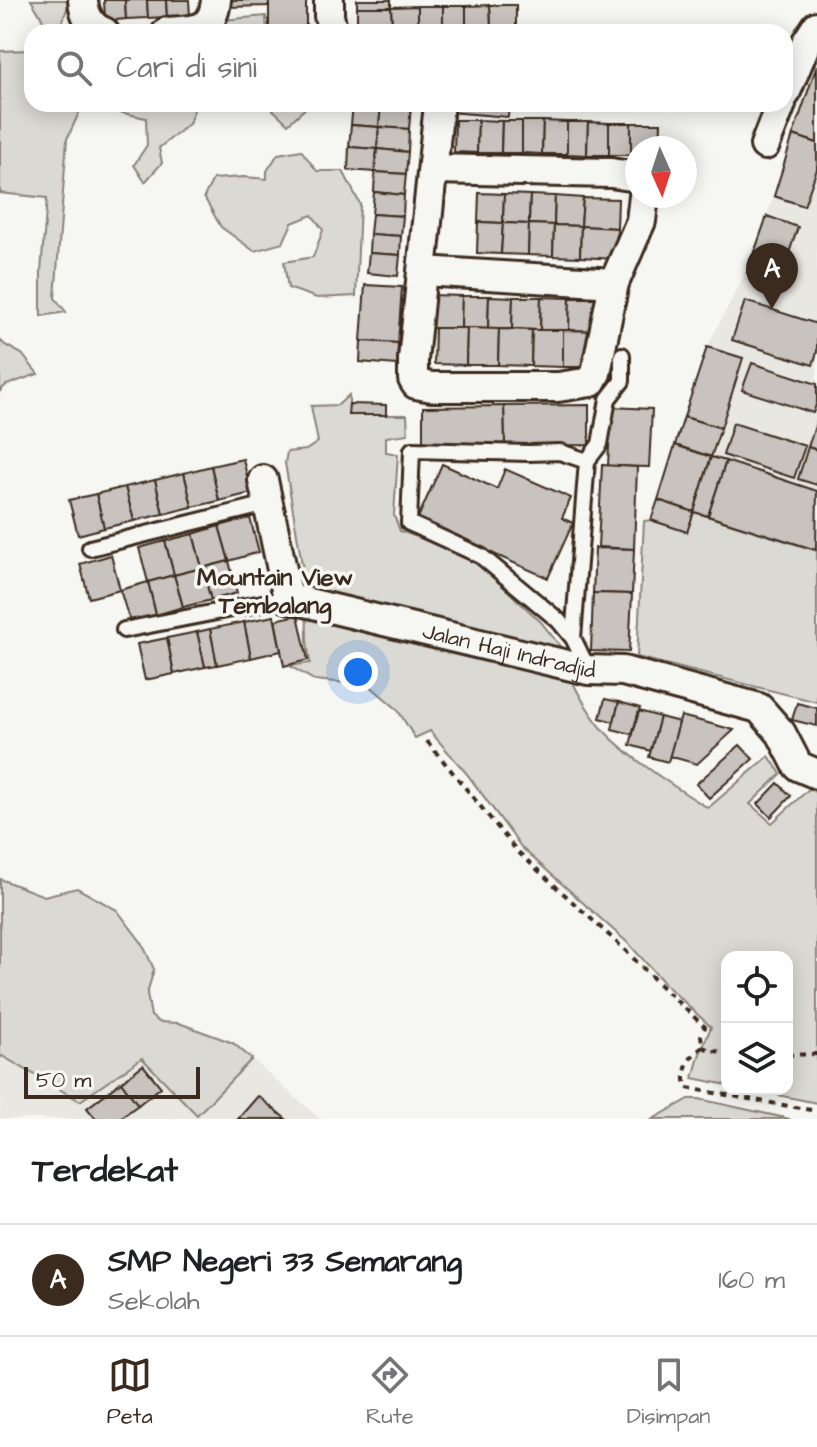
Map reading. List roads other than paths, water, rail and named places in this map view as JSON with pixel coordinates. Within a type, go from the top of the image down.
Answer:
[{"type":"street","points":[[83,0],[92,24]]},
{"type":"street","points":[[207,24],[215,10],[216,0]]},
{"type":"street","points":[[329,0],[331,24]]},
{"type":"street","points":[[793,75],[817,26]]},
{"type":"street","points":[[438,112],[413,360],[416,384],[432,387],[558,387],[591,382],[596,373],[614,283],[641,221],[643,208]]},
{"type":"street","points":[[765,145],[778,112]]},
{"type":"street","points":[[434,169],[625,175]]},
{"type":"street","points":[[423,271],[614,283]]},
{"type":"street","points":[[265,492],[288,598]]},
{"type":"street","name":"Jalan Haji Indradjid","points":[[288,598],[588,670],[623,671],[759,708],[781,733],[798,766],[817,774]]},
{"type":"lane","points":[[573,638],[587,461],[600,444],[608,399],[622,381],[622,355]]},
{"type":"lane","points":[[587,461],[560,452],[412,450],[409,523],[481,556],[558,620],[573,638],[588,670]]},
{"type":"lane","points":[[90,548],[265,492]]},
{"type":"lane","points":[[124,630],[288,598]]},
{"type":"place","name":"SMP Negeri 33 Semarang","points":[[772,309]]},
{"type":"district","name":"Mountain View Tembalang","points":[[275,592]]}]
